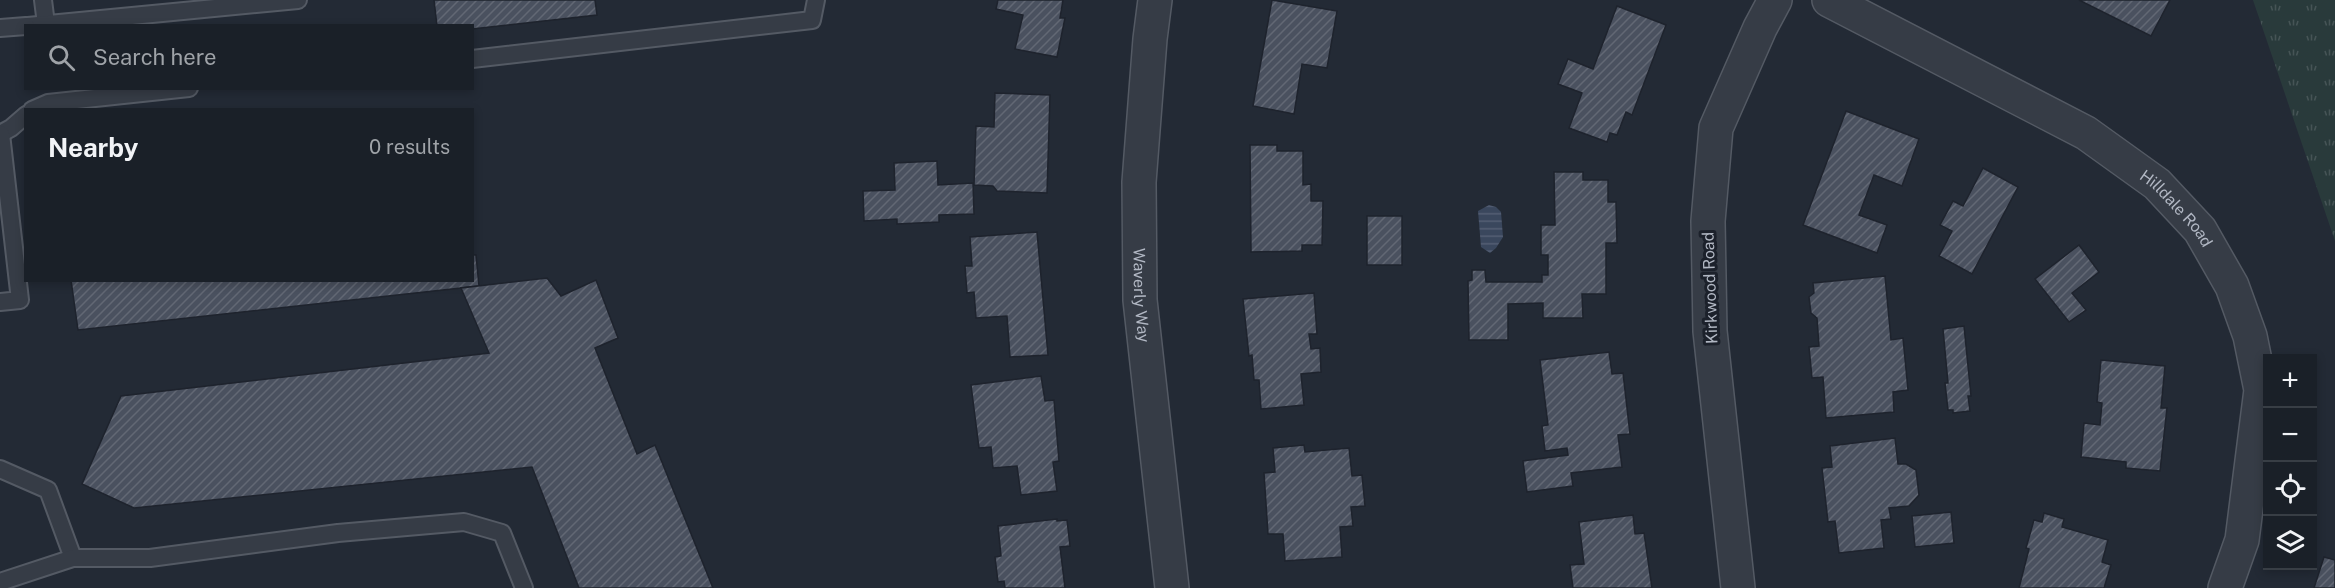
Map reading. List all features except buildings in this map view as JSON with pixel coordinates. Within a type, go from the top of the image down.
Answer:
[{"type":"street","name":"Waverly Way","points":[[1155,0],[1140,182],[1140,300],[1172,588]]},
{"type":"street","name":"Kirkwood Road","points":[[1738,588],[1710,331],[1708,221],[1716,129],[1760,28],[1775,0]]},
{"type":"street","name":"Hilldale Road","points":[[1828,0],[2086,133],[2157,184],[2200,230],[2232,286],[2250,336],[2261,390],[2242,540],[2225,588]]},
{"type":"lane","points":[[43,0],[46,24],[298,0]]},
{"type":"lane","points":[[474,58],[812,20],[816,0]]},
{"type":"lane","points":[[0,28],[24,26]]},
{"type":"lane","points":[[37,108],[48,103],[170,90]]},
{"type":"lane","points":[[0,302],[20,300],[0,134],[24,117]]},
{"type":"lane","points":[[0,469],[48,490],[73,558]]},
{"type":"lane","points":[[0,582],[73,558],[150,558],[338,533],[464,522],[502,533],[524,588]]},
{"type":"green space","points":[[2253,0],[2335,0],[2335,241]]},
{"type":"water","points":[[1489,205],[1501,212],[1503,237],[1490,253],[1481,247],[1478,211]]}]
